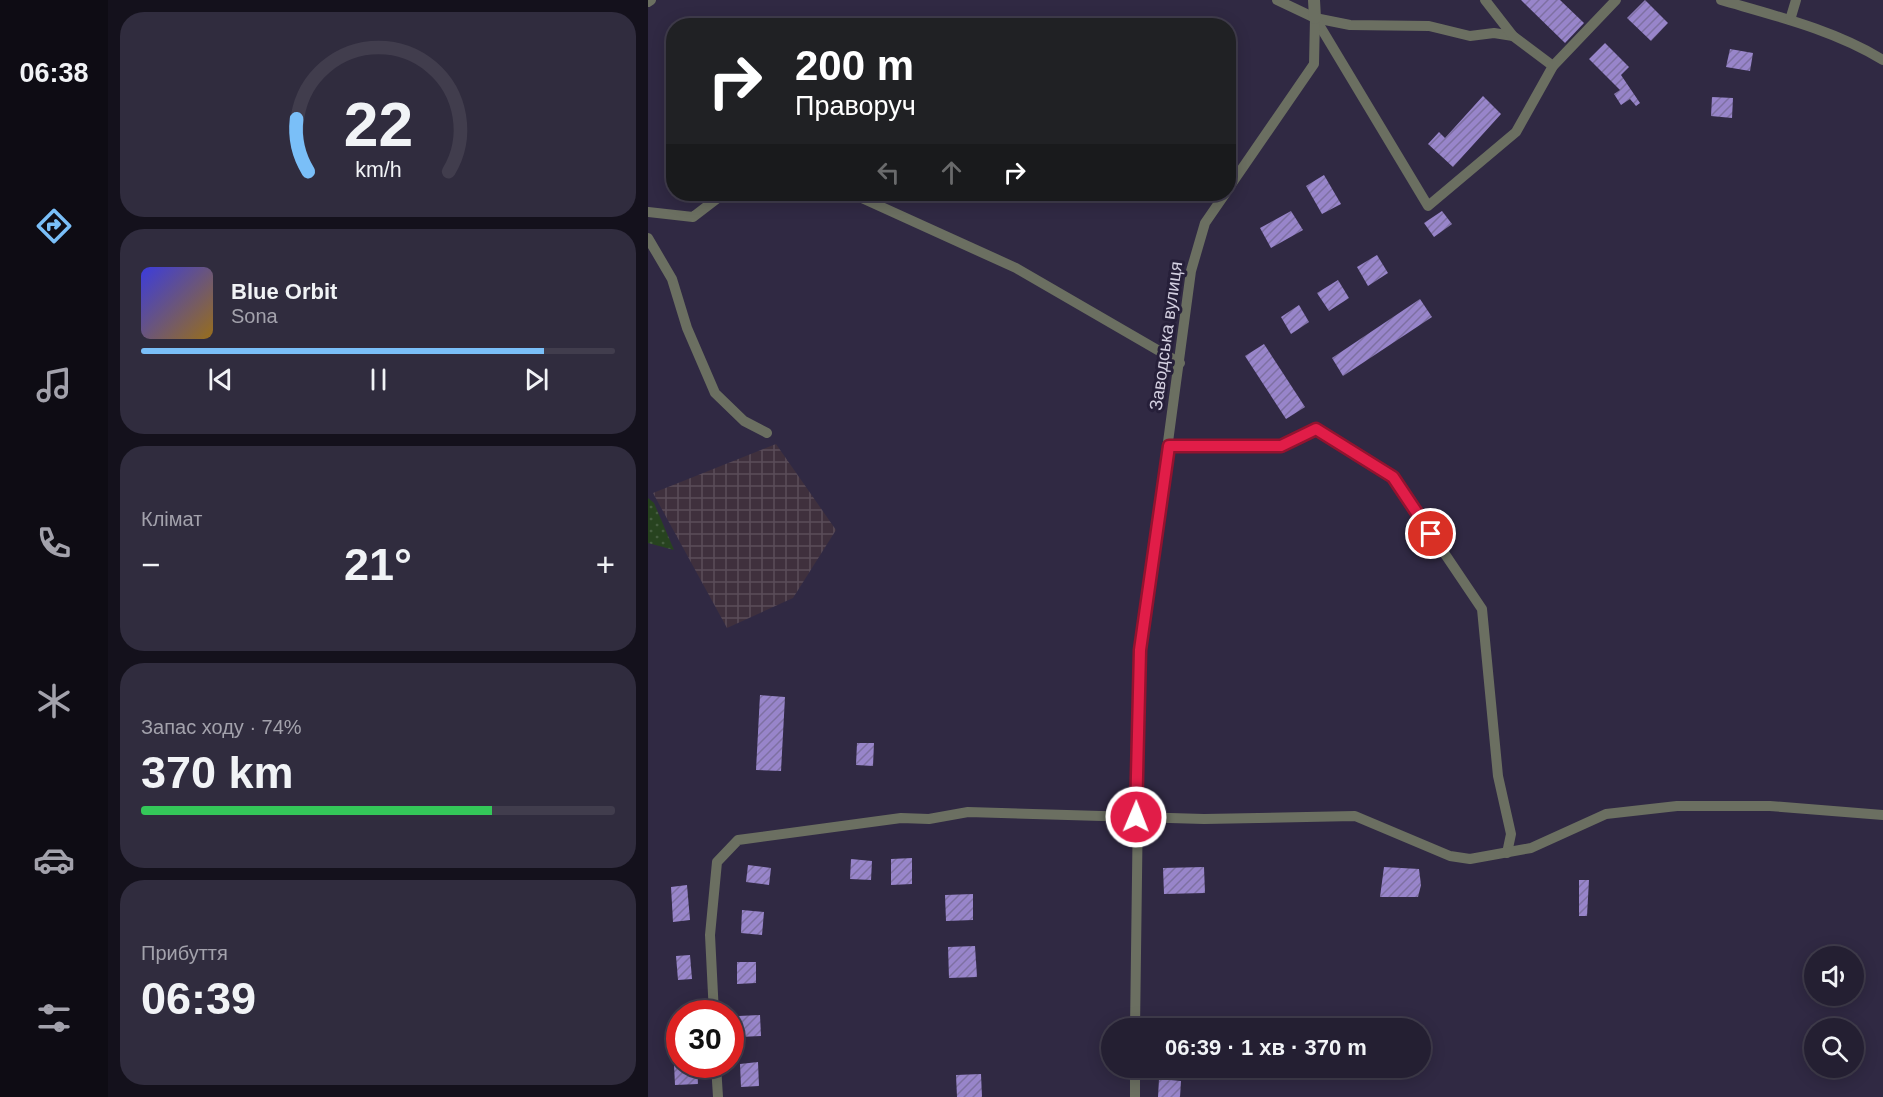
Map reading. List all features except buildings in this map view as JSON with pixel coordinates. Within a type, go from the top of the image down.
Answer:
[{"type":"street","points":[[1276,0],[1315,18],[1350,25],[1429,27],[1470,36],[1494,33],[1513,36]]},
{"type":"street","points":[[1236,177],[1314,64],[1314,0]]},
{"type":"street","points":[[1485,0],[1513,36],[1553,66]]},
{"type":"street","points":[[1315,18],[1428,206],[1516,132],[1553,66],[1616,0]]},
{"type":"street","points":[[1721,0],[1790,20],[1862,47],[1883,60]]},
{"type":"street","points":[[1790,20],[1796,0]]},
{"type":"street","points":[[648,212],[693,217],[714,201]]},
{"type":"street","points":[[868,201],[1016,268],[1180,363]]},
{"type":"street","name":"Заводська вулиця","points":[[1135,1018],[1140,650],[1191,271],[1205,223],[1220,201]]},
{"type":"street","points":[[648,238],[672,279],[690,336],[715,393],[744,421],[767,433]]},
{"type":"street","points":[[1168,450],[1281,446],[1316,429],[1393,477],[1482,609],[1498,776],[1511,834],[1507,853]]},
{"type":"street","points":[[713,1000],[710,934],[717,862],[738,840],[901,818],[929,819],[968,812],[1204,819],[1355,816],[1450,856],[1470,859],[1531,848],[1606,814],[1677,806],[1770,806],[1883,815]]},
{"type":"street","points":[[717,1078],[718,1097]]},
{"type":"street","points":[[1135,1078],[1135,1097]]},
{"type":"shaded area","points":[[776,444],[836,530],[793,598],[727,628],[653,493]]},
{"type":"green space","points":[[648,498],[654,503],[674,550],[648,543]]},
{"type":"route","points":[[1136,817],[1140,650],[1169,446],[1281,446],[1316,429],[1393,477],[1431,534]]}]
